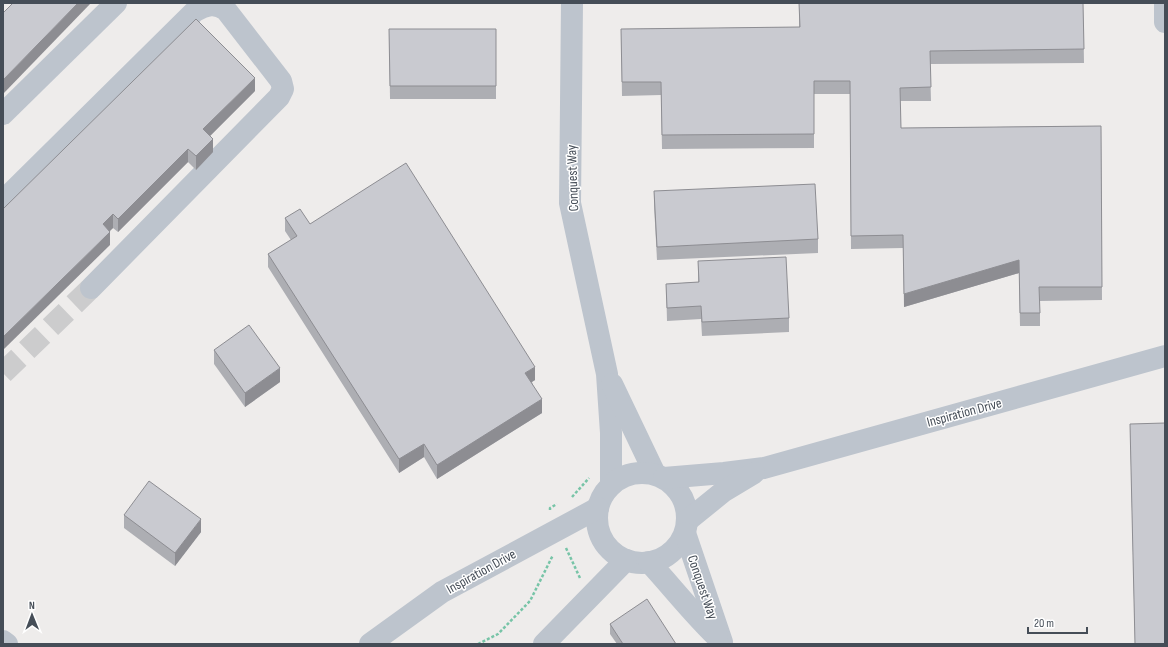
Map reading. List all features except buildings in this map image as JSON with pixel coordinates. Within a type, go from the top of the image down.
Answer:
[{"type":"street","points":[[3,114],[116,3]]},
{"type":"street","name":"Conquest Way","points":[[572,3],[570,203],[607,374],[611,433],[611,485]]},
{"type":"street","points":[[1164,3],[1165,22]]},
{"type":"street","points":[[3,201],[195,11],[206,5],[219,4],[226,10],[281,81],[283,89],[279,97],[91,288]]},
{"type":"street","name":"Inspiration Drive","points":[[659,476],[764,468],[1165,356]]},
{"type":"street","name":"Conquest Way","points":[[607,374],[659,476]]},
{"type":"street","name":"Inspiration Drive","points":[[686,527],[724,490],[764,468]]},
{"type":"street","points":[[639,473],[659,476],[674,486],[682,496],[686,508],[686,527],[679,544],[671,553],[660,559],[649,562],[637,562],[626,560],[614,553],[606,544],[600,533],[597,520],[598,508],[603,496],[611,485],[624,477],[639,473]]},
{"type":"street","name":"Inspiration Drive","points":[[370,644],[442,592],[598,508]]},
{"type":"street","name":"Conquest Way","points":[[686,527],[723,643]]},
{"type":"street","points":[[544,644],[626,560]]},
{"type":"street","name":"Conquest Way","points":[[649,562],[678,593],[699,620],[723,643]]},
{"type":"street","points":[[3,641],[7,644]]},
{"type":"path","points":[[478,644],[498,634],[530,601],[541,582],[556,548]]},
{"type":"tunnel","points":[[3,373],[91,288]]}]
